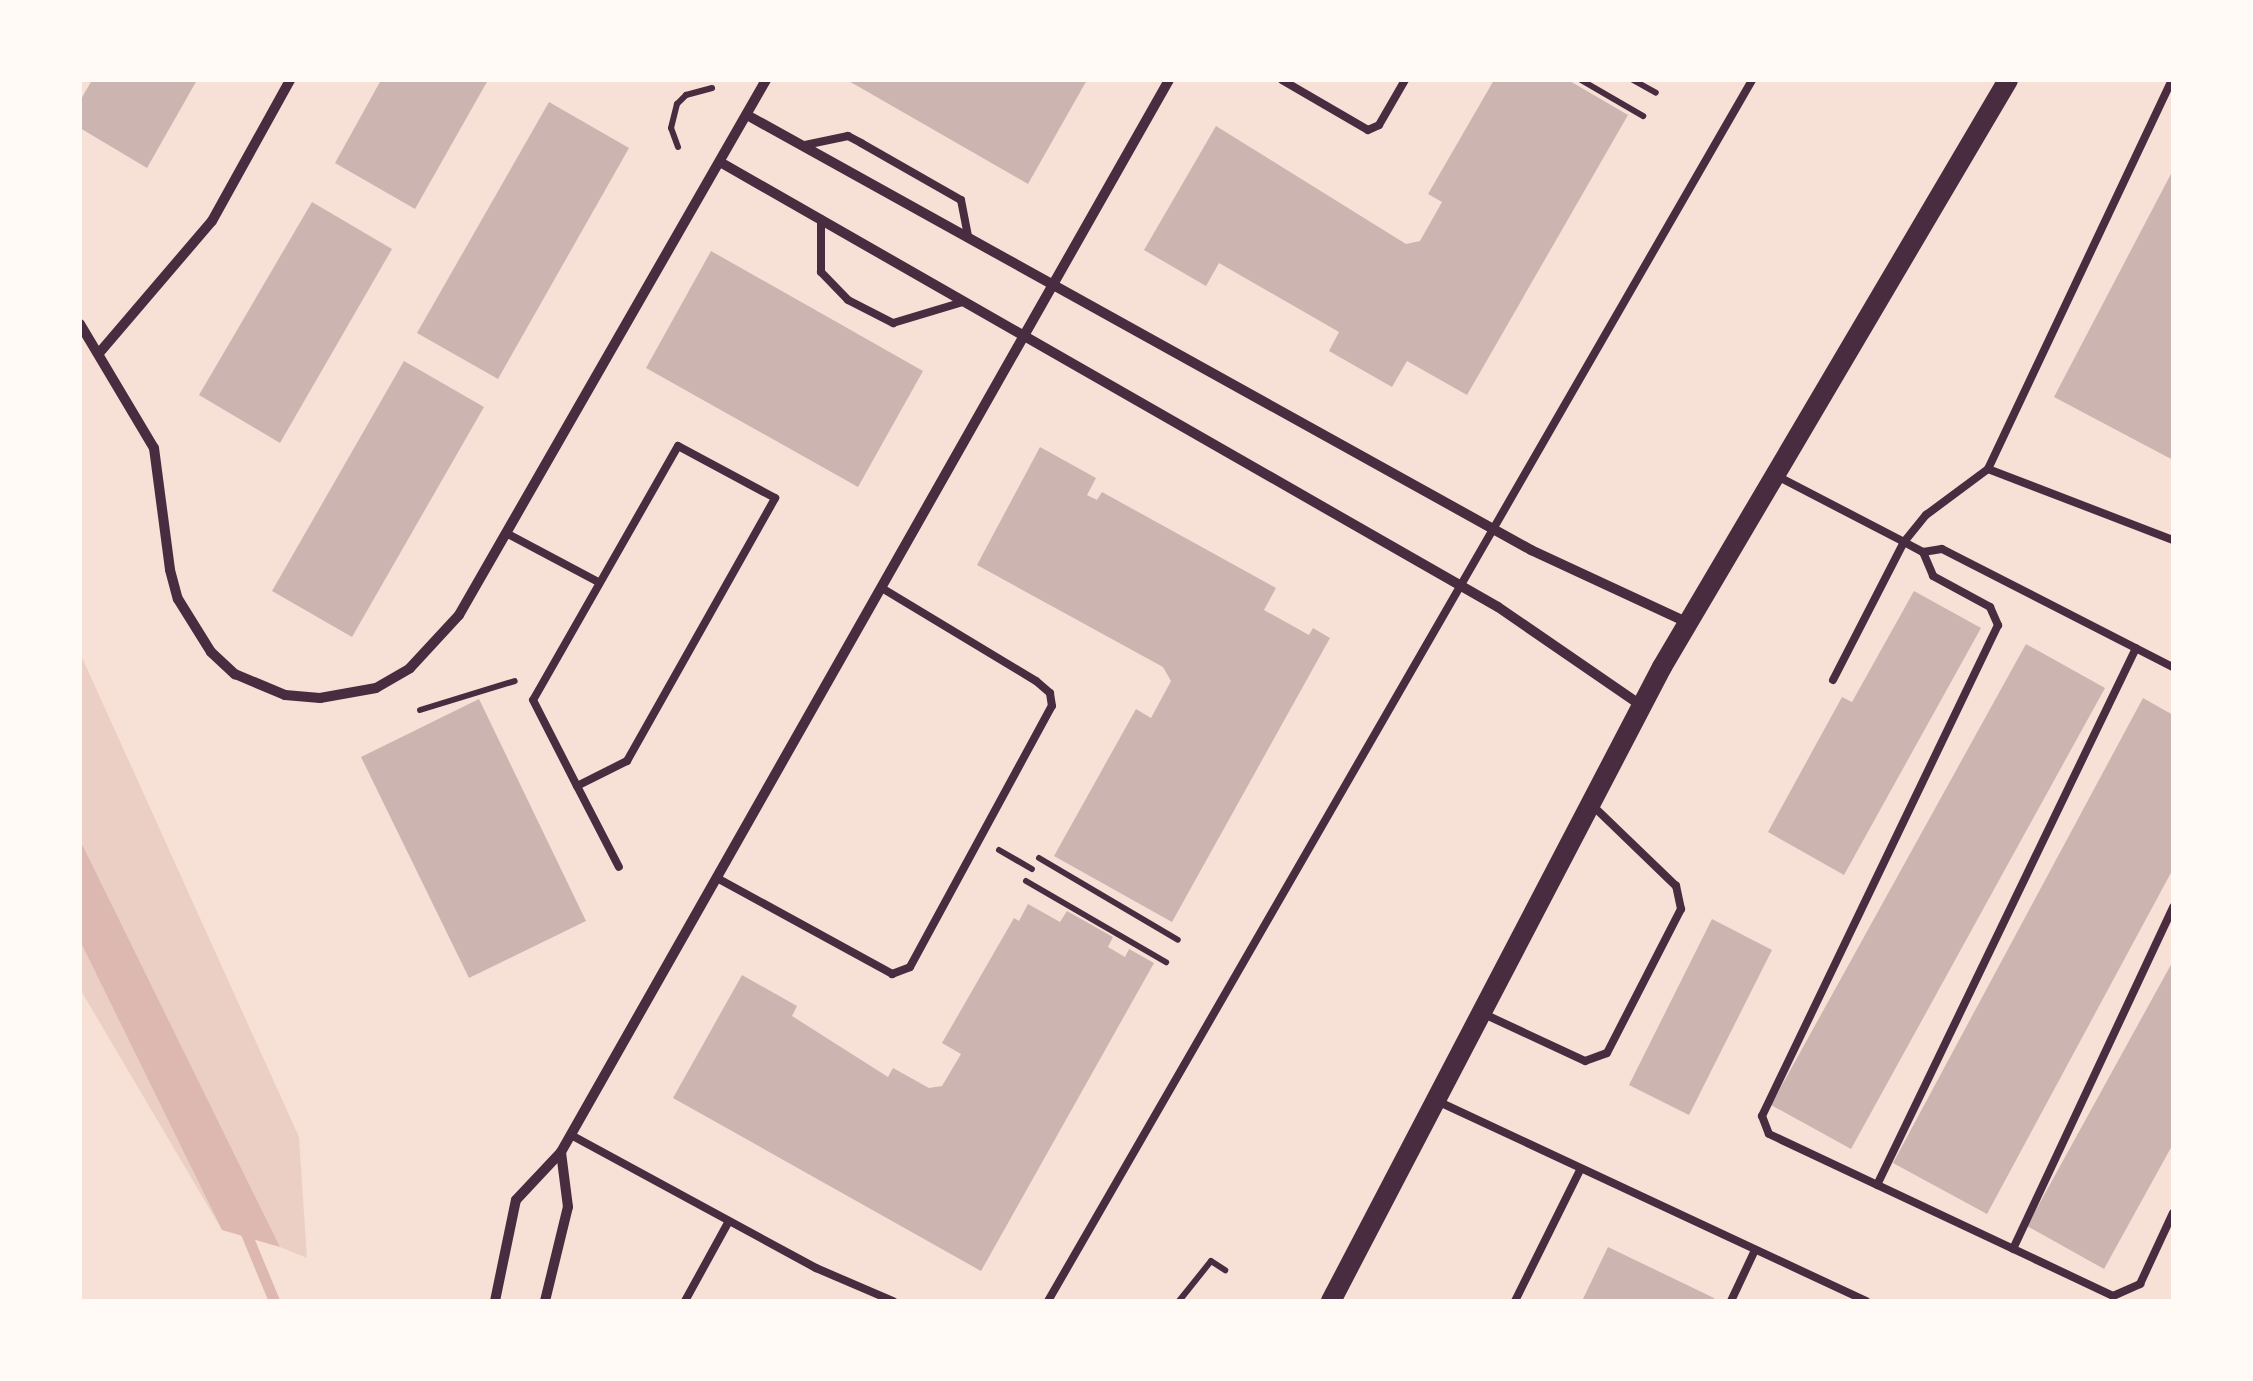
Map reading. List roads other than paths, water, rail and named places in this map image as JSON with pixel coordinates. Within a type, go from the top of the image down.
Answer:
[{"type":"main road","points":[[1332,1301],[1432,1099],[1642,706],[1774,474],[2008,80]]},
{"type":"street","points":[[100,352],[212,220],[290,80]]},
{"type":"street","points":[[80,324],[154,448],[178,599],[211,652],[260,686],[302,696],[348,695],[410,668],[459,615],[766,80]]},
{"type":"street","points":[[495,1301],[516,1200],[562,1152],[885,590],[1169,80]]},
{"type":"street","points":[[747,115],[1494,529],[1688,623]]},
{"type":"street","points":[[720,162],[1460,586],[1642,706]]},
{"type":"street","points":[[545,1301],[568,1208],[562,1152]]},
{"type":"lane","points":[[1282,80],[1368,130],[1379,125],[1404,80]]},
{"type":"lane","points":[[1048,1301],[1752,80]]},
{"type":"lane","points":[[1833,680],[1904,542],[1926,515],[1988,469],[2172,80]]},
{"type":"lane","points":[[805,145],[848,136],[862,143],[960,200],[968,236]]},
{"type":"lane","points":[[821,219],[820,272],[848,300],[893,322],[964,301]]},
{"type":"lane","points":[[577,786],[627,762],[775,498],[678,446],[532,700],[618,867]]},
{"type":"lane","points":[[1988,469],[2173,540]]},
{"type":"lane","points":[[1774,474],[1923,552],[1942,550],[2173,667]]},
{"type":"lane","points":[[506,533],[598,582]]},
{"type":"lane","points":[[1923,552],[1934,576],[1990,607],[1998,625],[1762,1116],[1769,1134],[2114,1296],[2140,1284],[2173,1214]]},
{"type":"lane","points":[[717,878],[892,974],[902,974],[982,840],[1050,719],[1050,692],[885,590]]},
{"type":"lane","points":[[1876,1185],[2136,648]]},
{"type":"lane","points":[[1478,1012],[1585,1061],[1607,1053],[1681,909],[1676,886],[1590,802]]},
{"type":"lane","points":[[2013,1248],[2173,907]]},
{"type":"lane","points":[[1432,1099],[1866,1301]]},
{"type":"lane","points":[[570,1135],[729,1221],[893,1301]]},
{"type":"lane","points":[[1515,1301],[1580,1170]]},
{"type":"lane","points":[[685,1301],[729,1221]]},
{"type":"lane","points":[[1732,1301],[1756,1250]]},
{"type":"waterway","points":[[243,1226],[274,1301]]}]
